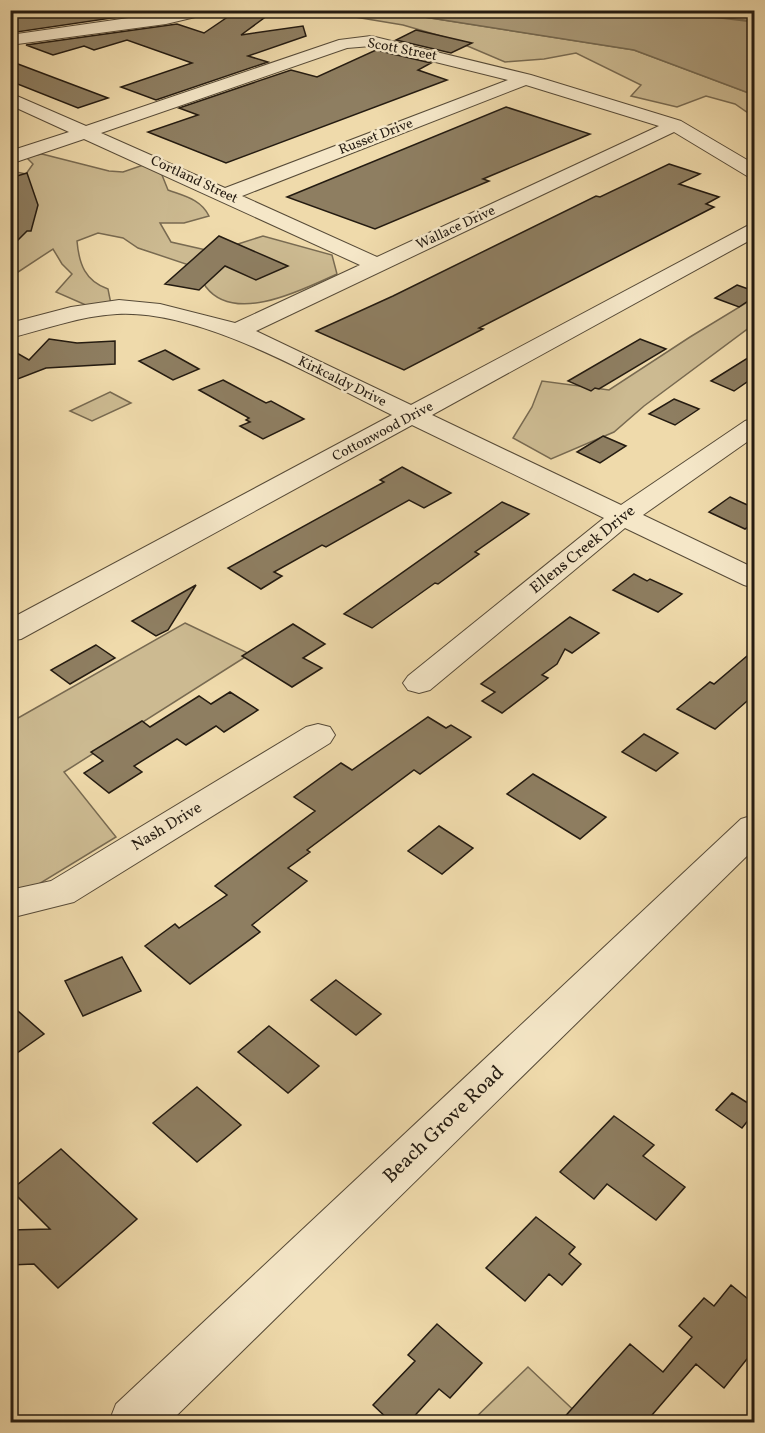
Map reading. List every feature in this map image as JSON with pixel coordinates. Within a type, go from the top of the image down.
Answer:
[{"type":"street","points":[[10,40],[151,21],[207,10]]},
{"type":"street","name":"Scott Street","points":[[10,158],[345,43],[371,41],[525,79],[675,125],[754,172]]},
{"type":"street","name":"Russet Drive","points":[[226,195],[525,79]]},
{"type":"street","name":"Cortland Street","points":[[10,98],[377,265]]},
{"type":"street","name":"Wallace Drive","points":[[237,331],[675,125]]},
{"type":"street","name":"Cottonwood Drive","points":[[10,632],[754,230]]},
{"type":"street","name":"Kirkcaldy Drive","points":[[10,331],[50,318],[130,307],[172,313],[237,331],[754,579]]},
{"type":"street","name":"Ellens Creek Drive","points":[[419,683],[623,516],[754,426]]},
{"type":"street","name":"Nash Drive","points":[[10,904],[61,892],[318,735]]},
{"type":"street","name":"Beach Grove Road","points":[[134,1422],[752,835]]},
{"type":"shaded area","points":[[654,10],[754,22],[754,95],[634,50],[386,11]]},
{"type":"shaded area","points":[[319,11],[386,11],[634,50],[754,95],[754,117],[735,104],[706,96],[677,107],[631,96],[641,85],[576,53],[544,59],[505,62],[451,39],[403,25]]},
{"type":"shaded area","points":[[654,11],[754,11],[754,22],[745,20]]},
{"type":"shaded area","points":[[42,154],[109,171],[123,172],[146,164],[162,175],[168,190],[197,202],[209,216],[184,223],[160,223],[171,242],[206,250],[238,244],[263,236],[332,255],[337,274],[289,295],[251,304],[234,303],[219,298],[206,287],[195,267],[138,248],[123,238],[98,233],[77,241],[78,249],[85,271],[100,286],[108,289],[111,304],[88,306],[56,292],[72,274],[62,264],[53,249],[15,274],[11,295],[11,171],[26,174],[33,164],[26,157]]},
{"type":"shaded area","points":[[754,298],[754,324],[644,406],[614,432],[551,459],[513,438],[532,407],[542,381],[609,390]]},
{"type":"shaded area","points":[[110,392],[131,403],[92,421],[70,411]]},
{"type":"shaded area","points":[[185,623],[250,654],[64,772],[116,837],[11,901],[11,722]]},
{"type":"shaded area","points":[[528,1367],[584,1420],[582,1422],[471,1422]]},
{"type":"building","points":[[10,10],[139,10],[146,13],[10,33]]},
{"type":"building","points":[[238,10],[275,10],[241,35],[303,26],[306,36],[248,56],[268,62],[156,100],[121,87],[192,63],[127,40],[94,50],[84,46],[53,55],[26,45],[177,24],[204,33]]},
{"type":"building","points":[[416,30],[472,43],[451,53],[396,40]]},
{"type":"building","points":[[376,50],[431,63],[418,70],[447,80],[226,163],[148,132],[198,115],[179,108],[291,70],[317,77]]},
{"type":"building","points":[[10,61],[108,98],[78,108],[10,81]]},
{"type":"building","points":[[506,107],[590,134],[483,179],[489,181],[375,229],[287,197]]},
{"type":"building","points":[[669,164],[700,174],[679,184],[719,197],[706,204],[714,207],[479,328],[483,329],[404,370],[316,331],[393,296],[596,196],[600,197]]},
{"type":"building","points":[[27,173],[38,205],[31,231],[27,231],[10,248],[10,178]]},
{"type":"building","points":[[219,236],[288,266],[256,280],[225,266],[199,290],[165,284]]},
{"type":"building","points":[[737,285],[754,291],[754,297],[739,307],[715,298]]},
{"type":"building","points":[[49,339],[77,343],[115,341],[115,364],[46,368],[10,382],[15,375],[10,372],[10,349],[29,360]]},
{"type":"building","points":[[640,339],[666,349],[599,389],[595,388],[591,391],[568,381]]},
{"type":"building","points":[[165,350],[199,369],[173,380],[139,361]]},
{"type":"building","points":[[754,354],[754,377],[734,391],[711,381]]},
{"type":"building","points":[[223,380],[266,403],[271,401],[304,419],[263,439],[240,426],[250,422],[246,420],[249,418],[199,390]]},
{"type":"building","points":[[674,399],[699,409],[675,425],[649,414]]},
{"type":"building","points":[[603,436],[626,446],[600,463],[577,452]]},
{"type":"building","points":[[402,467],[451,493],[424,508],[409,500],[326,547],[322,545],[274,572],[282,576],[261,589],[228,568],[384,482],[380,480]]},
{"type":"building","points":[[730,497],[754,508],[754,522],[745,529],[709,512]]},
{"type":"building","points":[[502,502],[529,514],[475,552],[479,554],[438,584],[435,583],[372,628],[344,614]]},
{"type":"building","points":[[634,574],[682,594],[658,612],[613,590]]},
{"type":"building","points":[[196,585],[168,630],[156,636],[132,621]]},
{"type":"building","points":[[570,617],[599,633],[572,653],[565,649],[557,664],[542,675],[548,678],[502,713],[482,701],[495,692],[481,684]]},
{"type":"building","points":[[293,624],[325,644],[303,658],[322,668],[292,687],[242,656]]},
{"type":"building","points":[[96,645],[115,658],[70,684],[51,670]]},
{"type":"building","points":[[754,650],[754,695],[715,729],[677,709],[710,682],[714,684]]},
{"type":"building","points":[[230,692],[258,710],[224,732],[216,726],[186,745],[177,739],[134,766],[142,772],[109,793],[84,773],[103,761],[91,752],[142,721],[150,727],[199,696],[211,704]]},
{"type":"building","points":[[428,717],[446,728],[451,725],[471,737],[420,774],[414,770],[307,850],[310,852],[288,868],[307,881],[252,925],[260,932],[190,984],[145,946],[175,924],[179,928],[227,895],[215,886],[315,811],[294,797],[341,763],[352,770]]},
{"type":"building","points":[[644,734],[678,753],[656,771],[622,752]]},
{"type":"building","points":[[533,774],[606,817],[580,839],[507,794]]},
{"type":"building","points":[[439,826],[473,848],[442,874],[408,851]]},
{"type":"building","points":[[122,957],[141,991],[83,1016],[65,981]]},
{"type":"building","points":[[336,980],[381,1014],[356,1035],[311,1000]]},
{"type":"building","points":[[10,1004],[44,1034],[10,1058]]},
{"type":"building","points":[[269,1026],[319,1066],[288,1093],[238,1052]]},
{"type":"building","points":[[197,1087],[241,1125],[197,1162],[153,1123]]},
{"type":"building","points":[[732,1093],[754,1107],[754,1113],[742,1128],[716,1110]]},
{"type":"building","points":[[614,1116],[654,1145],[643,1156],[685,1187],[656,1220],[607,1184],[594,1199],[560,1172]]},
{"type":"building","points":[[61,1149],[137,1219],[58,1288],[34,1264],[10,1265],[10,1230],[50,1229],[11,1190]]},
{"type":"building","points":[[536,1217],[575,1247],[569,1254],[581,1264],[562,1285],[549,1274],[525,1301],[486,1268]]},
{"type":"building","points":[[731,1285],[754,1304],[754,1350],[724,1388],[696,1364],[646,1422],[560,1422],[630,1344],[663,1372],[692,1337],[679,1326],[704,1298],[714,1306]]},
{"type":"building","points":[[437,1324],[482,1363],[450,1398],[439,1389],[409,1422],[391,1422],[373,1405],[415,1361],[408,1355]]}]
